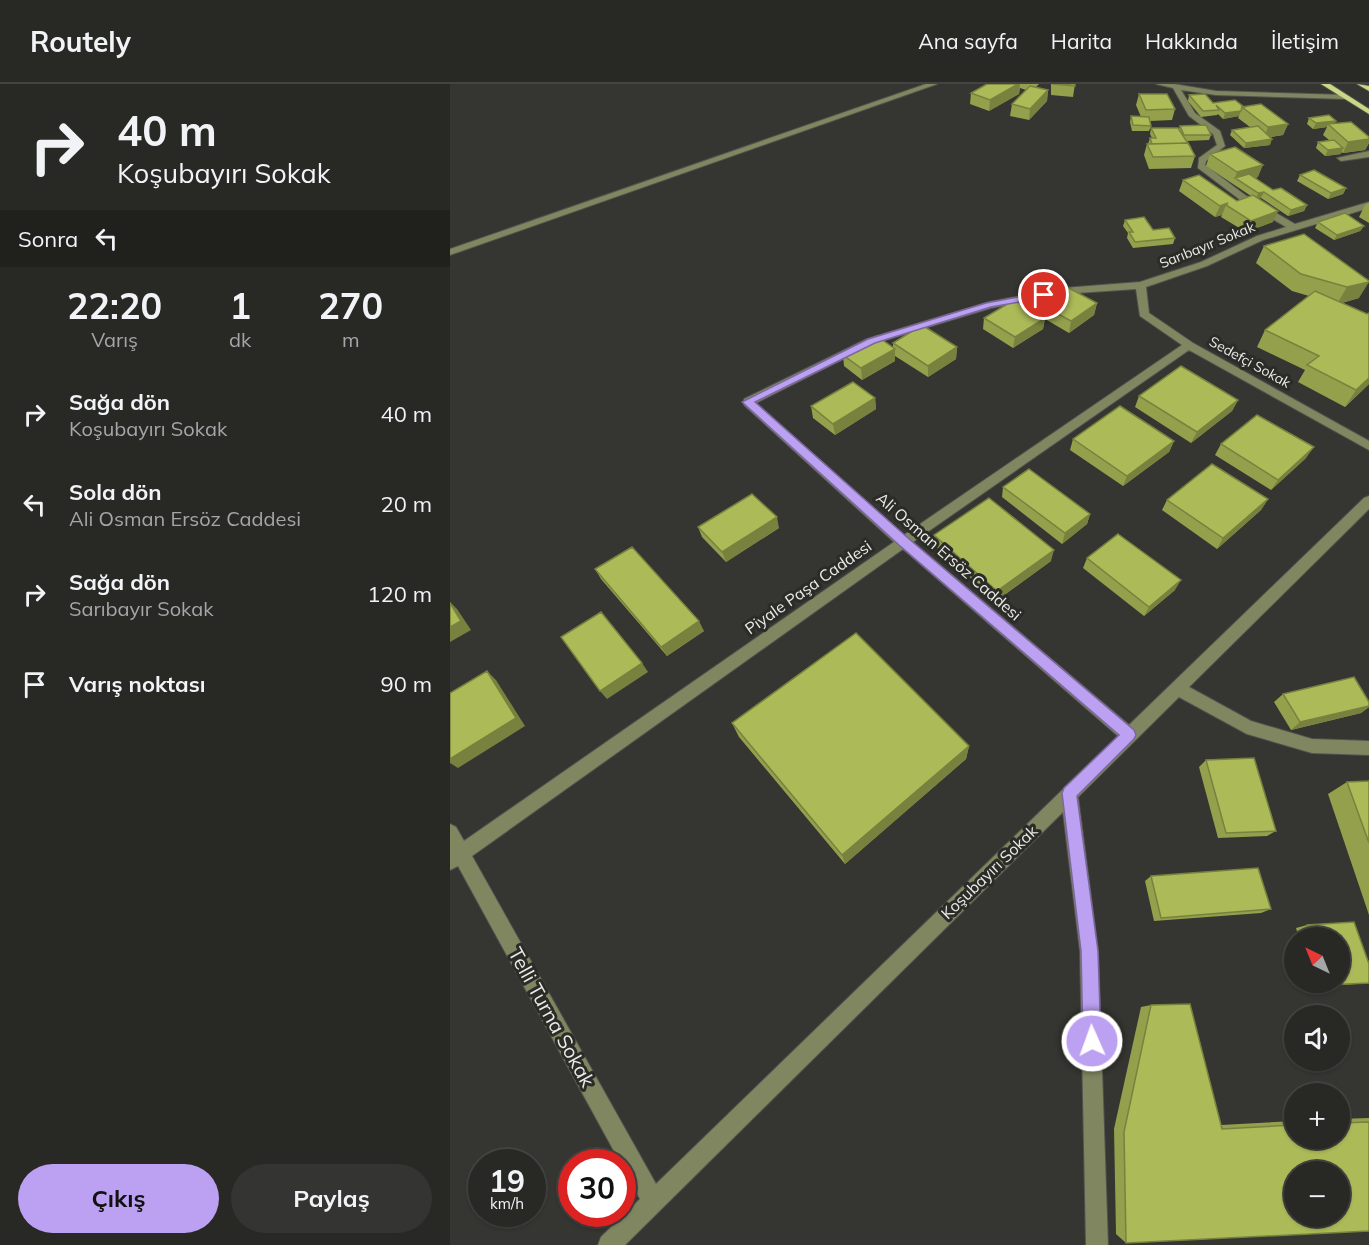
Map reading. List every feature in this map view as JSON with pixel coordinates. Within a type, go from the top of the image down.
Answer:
[{"type":"main road","points":[[1325,84],[1369,112]]},
{"type":"main road","points":[[1362,84],[1369,89]]},
{"type":"street","points":[[1160,84],[1216,93],[1346,96]]},
{"type":"street","points":[[450,252],[929,85]]},
{"type":"street","points":[[1176,87],[1192,114],[1217,133],[1221,146],[1202,160],[1201,166],[1242,197],[1294,228]]},
{"type":"street","points":[[1341,158],[1369,154]]},
{"type":"street","name":"Sarıbayır Sokak","points":[[748,402],[871,341],[989,305],[1063,291],[1109,290],[1141,285],[1204,264],[1260,238],[1369,205]]},
{"type":"street","name":"Sedefçi Sokak","points":[[1141,285],[1144,314],[1190,345],[1369,446]]},
{"type":"street","name":"Piyale Paşa Caddesi","points":[[455,857],[903,542],[1190,345]]},
{"type":"street","name":"Ali Osman Ersöz Caddesi","points":[[748,402],[903,542],[1129,735]]},
{"type":"street","name":"Koşubayırı Sokak","points":[[609,1245],[1369,501]]},
{"type":"street","points":[[1176,688],[1247,727],[1311,746],[1369,748]]},
{"type":"street","points":[[1069,793],[1089,951],[1097,1245]]},
{"type":"street","name":"Telli Turna Sokak","points":[[450,833],[455,857],[653,1201]]},
{"type":"building","points":[[987,84],[1018,84],[990,100],[971,93]]},
{"type":"building","points":[[1052,84],[1075,84],[1075,86]]},
{"type":"building","points":[[1030,86],[1048,90],[1030,109],[1012,104]]},
{"type":"building","points":[[1139,94],[1167,94],[1175,109],[1146,110]]},
{"type":"building","points":[[1205,94],[1213,103],[1235,100],[1244,107],[1241,111],[1225,113],[1216,105],[1219,110],[1203,111],[1189,95]]},
{"type":"building","points":[[1261,104],[1288,124],[1268,127],[1242,107]]},
{"type":"building","points":[[1329,115],[1336,121],[1316,123],[1309,118]]},
{"type":"building","points":[[1131,116],[1149,117],[1151,126],[1133,125]]},
{"type":"building","points":[[1351,122],[1369,139],[1348,142],[1328,124]]},
{"type":"building","points":[[1206,125],[1211,135],[1184,135],[1180,126]]},
{"type":"building","points":[[1258,126],[1272,139],[1246,143],[1232,130]]},
{"type":"building","points":[[1151,128],[1178,128],[1188,143],[1152,144],[1150,138],[1156,138]]},
{"type":"building","points":[[1334,140],[1343,148],[1328,150],[1318,142]]},
{"type":"building","points":[[1188,143],[1195,156],[1153,157],[1147,144]]},
{"type":"building","points":[[1235,147],[1263,165],[1237,172],[1210,154]]},
{"type":"building","points":[[1314,170],[1346,188],[1331,193],[1300,175]]},
{"type":"building","points":[[1249,174],[1273,190],[1281,188],[1307,205],[1291,210],[1264,192],[1258,193],[1235,178]]},
{"type":"building","points":[[1199,175],[1237,201],[1253,195],[1278,211],[1251,221],[1226,205],[1228,203],[1220,206],[1183,180]]},
{"type":"building","points":[[1345,213],[1364,226],[1337,235],[1318,222]]},
{"type":"building","points":[[1144,217],[1153,230],[1169,228],[1175,238],[1135,242],[1129,232],[1133,232],[1125,220]]},
{"type":"building","points":[[1304,234],[1369,282],[1347,287],[1301,274],[1264,246]]},
{"type":"building","points":[[1065,286],[1097,303],[1071,321],[1038,303]]},
{"type":"building","points":[[1315,291],[1369,313],[1369,378],[1356,390],[1307,365],[1319,356],[1265,330]]},
{"type":"building","points":[[1014,300],[1045,318],[1015,337],[984,318]]},
{"type":"building","points":[[922,325],[957,347],[928,366],[893,343]]},
{"type":"building","points":[[877,336],[895,349],[861,368],[843,355]]},
{"type":"building","points":[[1181,366],[1238,400],[1197,432],[1139,396]]},
{"type":"building","points":[[853,382],[875,398],[833,424],[811,406]]},
{"type":"building","points":[[1120,406],[1174,441],[1127,476],[1073,439]]},
{"type":"building","points":[[1257,415],[1314,447],[1278,480],[1221,444]]},
{"type":"building","points":[[1212,464],[1268,499],[1223,538],[1167,500]]},
{"type":"building","points":[[1029,469],[1090,514],[1065,533],[1003,487]]},
{"type":"building","points":[[752,494],[777,517],[722,552],[698,527]]},
{"type":"building","points":[[989,498],[1054,550],[997,591],[934,535]]},
{"type":"building","points":[[1118,534],[1181,580],[1149,607],[1087,558]]},
{"type":"building","points":[[632,547],[699,621],[661,647],[595,569]]},
{"type":"building","points":[[450,603],[461,621],[450,627]]},
{"type":"building","points":[[601,612],[642,663],[600,691],[561,637]]},
{"type":"building","points":[[856,633],[969,746],[842,855],[732,723]]},
{"type":"building","points":[[487,671],[516,718],[450,759],[450,693]]},
{"type":"building","points":[[1354,677],[1369,702],[1369,706],[1300,722],[1283,694]]},
{"type":"building","points":[[1254,758],[1276,831],[1226,833],[1206,760]]},
{"type":"building","points":[[1369,781],[1369,843],[1347,782]]},
{"type":"building","points":[[1258,868],[1271,909],[1161,918],[1151,876]]},
{"type":"building","points":[[1354,922],[1369,964],[1369,983],[1350,984],[1350,927],[1308,927],[1307,925]]},
{"type":"building","points":[[1190,1004],[1222,1129],[1284,1126],[1284,1149],[1350,1149],[1350,1123],[1369,1122],[1369,1231],[1126,1243],[1124,1132],[1151,1005]]},
{"type":"route","points":[[1044,295],[989,305],[871,341],[748,402],[903,542],[1129,735],[1069,793],[1089,951],[1092,1041]]}]
